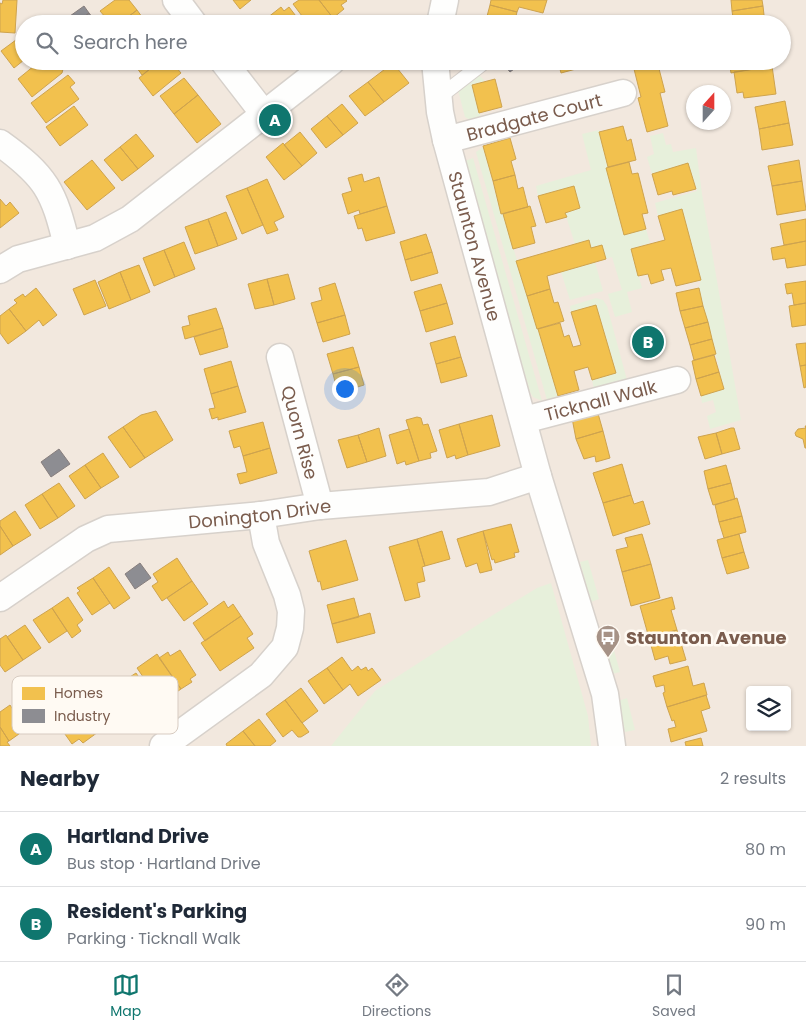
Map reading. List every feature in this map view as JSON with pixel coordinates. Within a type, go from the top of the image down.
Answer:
[{"type":"street","points":[[176,0],[187,15]]},
{"type":"street","points":[[442,15],[445,0]]},
{"type":"street","points":[[230,70],[264,114]]},
{"type":"street","points":[[0,270],[18,259],[95,238],[130,219],[320,70]]},
{"type":"street","name":"Staunton Avenue","points":[[435,70],[446,140],[538,476],[605,694],[612,746]]},
{"type":"street","name":"Bradgate Court","points":[[446,140],[623,93]]},
{"type":"street","points":[[0,143],[22,158],[48,187],[58,208],[67,246]]},
{"type":"street","name":"Quorn Rise","points":[[280,357],[320,506]]},
{"type":"street","name":"Ticknall Walk","points":[[524,420],[677,380]]},
{"type":"street","name":"Donington Drive","points":[[0,598],[86,539],[108,529],[261,515],[320,506],[489,492],[538,476]]},
{"type":"street","points":[[163,746],[261,675],[285,647],[290,628],[291,611],[287,594],[266,542],[261,515]]},
{"type":"lane","points":[[438,98],[474,70]]},
{"type":"shaded area","points":[[0,0],[806,0],[806,746],[0,746]]},
{"type":"green space","points":[[479,75],[485,81],[472,85],[481,118],[470,120],[465,117],[458,90]]},
{"type":"green space","points":[[599,130],[623,234],[646,229],[650,243],[631,249],[642,288],[627,292],[632,312],[615,317],[608,294],[622,290],[612,257],[606,259],[602,246],[591,248],[589,240],[575,244],[565,213],[580,208],[574,186],[538,196],[536,186],[591,170],[582,134]]},
{"type":"green space","points":[[663,133],[666,145],[671,144],[673,152],[696,148],[702,194],[741,420],[710,429],[707,416],[716,412],[713,400],[702,403],[701,396],[724,389],[699,288],[701,279],[682,209],[658,216],[655,203],[697,191],[688,163],[652,174],[647,157],[654,154],[650,136]]},
{"type":"green space","points":[[483,147],[501,214],[503,214],[558,396],[547,400],[476,152]]},
{"type":"green space","points":[[473,158],[542,401],[533,397],[530,392],[465,161]]},
{"type":"green space","points":[[595,262],[603,291],[570,300],[561,272]]},
{"type":"green space","points":[[596,298],[603,300],[607,306],[627,380],[594,389],[592,380],[616,372],[596,305],[571,312],[570,306]]},
{"type":"green space","points":[[588,560],[599,599],[591,602],[580,562]]},
{"type":"green space","points":[[551,583],[588,716],[591,746],[331,746],[375,691],[537,588]]},
{"type":"green space","points":[[608,629],[620,672],[612,674],[600,631]]},
{"type":"green space","points":[[627,698],[635,730],[625,732],[618,701]]},
{"type":"building: Homes","points":[[3,0],[17,0],[15,33],[0,32],[0,3],[2,4]]},
{"type":"building: Homes","points":[[115,0],[129,0],[137,10],[131,15],[103,15],[100,11]]},
{"type":"building: Homes","points":[[233,0],[251,0],[240,9]]},
{"type":"building: Homes","points":[[299,0],[319,0],[331,15],[301,15],[293,4]]},
{"type":"building: Homes","points":[[319,0],[347,1],[341,5],[344,9],[337,15],[331,15]]},
{"type":"building: Homes","points":[[491,0],[547,0],[543,13],[519,7],[517,12],[490,5]]},
{"type":"building: Homes","points":[[731,0],[762,0],[763,6],[732,11]]},
{"type":"building: Homes","points":[[490,5],[517,12],[516,15],[487,15]]},
{"type":"building: Homes","points":[[763,6],[764,15],[733,15],[732,11]]},
{"type":"building: Homes","points":[[281,7],[284,11],[289,7],[295,15],[271,15]]},
{"type":"building: Homes","points":[[137,10],[141,15],[131,15]]},
{"type":"building: Homes","points":[[15,41],[15,67],[14,68],[1,51]]},
{"type":"building: Homes","points":[[29,70],[63,70],[62,73],[32,97],[18,79]]},
{"type":"building: Homes","points":[[138,70],[148,70],[142,75]]},
{"type":"building: Homes","points":[[149,70],[178,70],[181,73],[153,96],[139,78]]},
{"type":"building: Homes","points":[[384,70],[399,70],[409,83],[384,102],[368,82]]},
{"type":"building: Homes","points":[[560,70],[572,70],[561,73]]},
{"type":"building: Homes","points":[[634,70],[659,70],[665,92],[660,93],[668,126],[647,132],[638,98],[641,97]]},
{"type":"building: Homes","points":[[730,70],[749,70],[731,73]]},
{"type":"building: Homes","points":[[773,70],[776,94],[744,98],[743,92],[737,93],[734,72]]},
{"type":"building: Homes","points":[[68,75],[75,83],[70,87],[79,99],[46,123],[31,103]]},
{"type":"building: Homes","points":[[184,78],[198,95],[174,114],[160,96]]},
{"type":"building: Homes","points":[[495,79],[502,107],[479,113],[472,85]]},
{"type":"building: Homes","points":[[368,82],[384,102],[365,116],[349,96]]},
{"type":"building: Homes","points":[[198,95],[221,124],[197,143],[174,114]]},
{"type":"building: Homes","points":[[785,101],[789,123],[759,129],[755,107]]},
{"type":"building: Homes","points":[[342,104],[358,123],[343,135],[327,116]]},
{"type":"building: Homes","points":[[74,106],[88,125],[60,146],[46,127]]},
{"type":"building: Homes","points":[[327,116],[343,135],[326,148],[311,129]]},
{"type":"building: Homes","points":[[789,123],[793,145],[762,150],[759,129]]},
{"type":"building: Homes","points":[[623,126],[627,141],[631,139],[636,160],[608,167],[599,132]]},
{"type":"building: Homes","points":[[300,132],[317,153],[302,166],[284,145]]},
{"type":"building: Homes","points":[[136,134],[154,156],[138,169],[120,147]]},
{"type":"building: Homes","points":[[510,138],[516,159],[511,161],[515,175],[493,181],[483,146]]},
{"type":"building: Homes","points":[[283,143],[302,166],[284,180],[266,157]]},
{"type":"building: Homes","points":[[120,147],[138,169],[122,181],[104,160]]},
{"type":"building: Homes","points":[[92,160],[115,188],[87,210],[64,182]]},
{"type":"building: Homes","points":[[799,160],[802,181],[772,186],[768,166]]},
{"type":"building: Homes","points":[[629,162],[632,174],[638,173],[648,213],[642,214],[646,229],[624,235],[606,168]]},
{"type":"building: Homes","points":[[688,163],[696,189],[673,195],[672,191],[658,195],[652,174]]},
{"type":"building: Homes","points":[[362,174],[364,182],[379,177],[387,206],[360,214],[359,210],[348,214],[342,194],[352,191],[348,178]]},
{"type":"building: Homes","points":[[515,175],[518,189],[523,187],[528,207],[501,214],[493,181]]},
{"type":"building: Homes","points":[[267,179],[284,217],[274,222],[278,230],[267,234],[247,188]]},
{"type":"building: Homes","points":[[802,181],[806,210],[777,215],[772,186]]},
{"type":"building: Homes","points":[[574,186],[580,208],[565,213],[567,217],[546,223],[538,196]]},
{"type":"building: Homes","points":[[247,188],[263,225],[242,234],[226,196]]},
{"type":"building: Homes","points":[[0,199],[6,206],[10,202],[19,213],[0,228]]},
{"type":"building: Homes","points":[[387,206],[395,233],[366,241],[362,228],[358,229],[354,216]]},
{"type":"building: Homes","points":[[530,206],[536,226],[531,227],[535,243],[513,249],[503,214]]},
{"type":"building: Homes","points":[[682,209],[701,280],[676,286],[671,268],[661,270],[664,280],[651,284],[648,274],[638,276],[631,249],[665,240],[658,216]]},
{"type":"building: Homes","points":[[226,212],[237,239],[218,246],[208,219]]},
{"type":"building: Homes","points":[[208,219],[218,246],[195,254],[185,227]]},
{"type":"building: Homes","points":[[806,219],[806,241],[784,245],[780,224]]},
{"type":"building: Homes","points":[[426,234],[432,252],[405,260],[400,242]]},
{"type":"building: Homes","points":[[589,240],[591,248],[602,245],[606,259],[547,276],[550,289],[527,296],[516,261]]},
{"type":"building: Homes","points":[[806,241],[806,265],[787,268],[785,258],[773,260],[771,248]]},
{"type":"building: Homes","points":[[184,242],[195,269],[175,277],[164,250]]},
{"type":"building: Homes","points":[[164,250],[175,277],[154,286],[143,258]]},
{"type":"building: Homes","points":[[432,252],[438,273],[411,281],[405,260]]},
{"type":"building: Homes","points":[[139,265],[150,292],[131,300],[120,272]]},
{"type":"building: Homes","points":[[120,272],[131,300],[109,309],[98,282]]},
{"type":"building: Homes","points":[[288,274],[295,299],[274,305],[267,279]]},
{"type":"building: Homes","points":[[267,279],[274,305],[255,309],[248,284]]},
{"type":"building: Homes","points":[[95,280],[106,306],[84,315],[73,289]]},
{"type":"building: Homes","points":[[806,281],[806,303],[794,305],[792,293],[787,294],[785,284]]},
{"type":"building: Homes","points":[[335,283],[345,315],[317,323],[311,303],[322,300],[319,288]]},
{"type":"building: Homes","points":[[441,284],[447,303],[420,311],[414,292]]},
{"type":"building: Homes","points":[[36,288],[57,315],[43,326],[39,320],[26,331],[9,309],[17,303],[14,300],[23,294],[25,297]]},
{"type":"building: Homes","points":[[699,288],[703,306],[680,311],[676,293]]},
{"type":"building: Homes","points":[[550,289],[554,303],[558,302],[564,321],[537,329],[527,296]]},
{"type":"building: Homes","points":[[447,303],[453,324],[426,332],[420,311]]},
{"type":"building: Homes","points":[[806,303],[806,325],[792,327],[789,306]]},
{"type":"building: Homes","points":[[596,305],[616,373],[592,380],[588,367],[574,371],[579,390],[558,396],[538,329],[560,323],[564,337],[569,335],[573,347],[581,345],[571,312]]},
{"type":"building: Homes","points":[[703,306],[708,322],[685,328],[680,311]]},
{"type":"building: Homes","points":[[216,308],[223,328],[185,339],[182,327],[190,325],[188,316]]},
{"type":"building: Homes","points":[[9,309],[26,331],[8,344],[0,333],[0,316]]},
{"type":"building: Homes","points":[[345,315],[350,334],[323,342],[317,323]]},
{"type":"building: Homes","points":[[708,322],[712,339],[690,345],[685,328]]},
{"type":"building: Homes","points":[[223,328],[228,347],[200,355],[194,337]]},
{"type":"building: Homes","points":[[455,336],[461,357],[436,364],[430,343]]},
{"type":"building: Homes","points":[[712,339],[716,354],[694,360],[690,345]]},
{"type":"building: Homes","points":[[806,343],[806,365],[800,366],[796,344]]},
{"type":"building: Homes","points":[[353,347],[359,367],[333,374],[327,354]]},
{"type":"building: Homes","points":[[714,355],[719,372],[696,379],[692,361]]},
{"type":"building: Homes","points":[[461,357],[467,376],[441,383],[436,364]]},
{"type":"building: Homes","points":[[231,361],[238,386],[211,394],[204,369]]},
{"type":"building: Homes","points":[[806,365],[806,387],[804,388],[800,366]]},
{"type":"building: Homes","points":[[359,367],[364,385],[338,393],[333,374]]},
{"type":"building: Homes","points":[[719,372],[724,389],[701,396],[696,379]]},
{"type":"building: Homes","points":[[238,386],[246,412],[218,420],[218,417],[212,419],[209,409],[215,408],[211,394]]},
{"type":"building: Homes","points":[[597,410],[603,431],[576,439],[572,418]]},
{"type":"building: Homes","points":[[156,411],[173,440],[145,458],[123,427],[141,415]]},
{"type":"building: Homes","points":[[492,415],[500,446],[468,455],[459,424]]},
{"type":"building: Homes","points":[[417,417],[421,418],[423,425],[428,424],[437,451],[430,453],[431,458],[419,461],[406,420]]},
{"type":"building: Homes","points":[[263,422],[270,448],[243,456],[240,446],[234,448],[229,431]]},
{"type":"building: Homes","points":[[459,424],[468,455],[456,459],[455,455],[447,458],[439,430]]},
{"type":"building: Homes","points":[[123,427],[145,458],[130,468],[108,437]]},
{"type":"building: Homes","points":[[379,428],[386,456],[367,462],[358,435]]},
{"type":"building: Homes","points":[[734,428],[740,449],[722,454],[716,433]]},
{"type":"building: Homes","points":[[806,428],[805,448],[803,439],[796,436],[795,433],[798,429]]},
{"type":"building: Homes","points":[[409,429],[419,461],[406,465],[405,461],[397,464],[389,435]]},
{"type":"building: Homes","points":[[603,431],[610,458],[596,462],[595,456],[584,459],[576,439]]},
{"type":"building: Homes","points":[[716,433],[722,454],[705,459],[698,437]]},
{"type":"building: Homes","points":[[358,435],[367,462],[347,468],[338,440]]},
{"type":"building: Homes","points":[[270,448],[277,473],[240,484],[237,474],[247,472],[243,456]]},
{"type":"building: Homes","points":[[103,453],[119,477],[101,488],[85,465]]},
{"type":"building: Homes","points":[[622,464],[631,495],[603,503],[593,473]]},
{"type":"building: Homes","points":[[85,465],[101,488],[85,499],[69,476]]},
{"type":"building: Homes","points":[[726,465],[731,483],[708,489],[704,471]]},
{"type":"building: Homes","points":[[59,483],[75,506],[58,518],[42,494]]},
{"type":"building: Homes","points":[[731,483],[735,499],[713,505],[708,489]]},
{"type":"building: Homes","points":[[42,494],[58,518],[40,529],[25,505]]},
{"type":"building: Homes","points":[[631,495],[634,504],[643,501],[650,524],[613,536],[603,503]]},
{"type":"building: Homes","points":[[737,498],[742,516],[719,522],[715,505]]},
{"type":"building: Homes","points":[[15,511],[31,535],[13,546],[0,526],[0,521]]},
{"type":"building: Homes","points":[[742,516],[746,532],[724,538],[719,522]]},
{"type":"building: Homes","points":[[511,524],[519,552],[514,553],[515,557],[495,563],[494,559],[492,560],[483,531]]},
{"type":"building: Homes","points":[[0,526],[13,546],[0,555]]},
{"type":"building: Homes","points":[[442,531],[450,559],[425,566],[417,539]]},
{"type":"building: Homes","points":[[483,531],[492,570],[480,573],[477,563],[466,567],[457,539]]},
{"type":"building: Homes","points":[[642,534],[651,564],[622,572],[616,550],[628,547],[625,538]]},
{"type":"building: Homes","points":[[739,534],[744,552],[722,558],[717,540]]},
{"type":"building: Homes","points":[[417,539],[425,566],[422,567],[425,581],[417,583],[420,597],[405,601],[389,547]]},
{"type":"building: Homes","points":[[346,540],[358,580],[322,590],[309,551]]},
{"type":"building: Homes","points":[[744,552],[749,568],[727,574],[722,558]]},
{"type":"building: Homes","points":[[177,558],[192,581],[162,601],[152,586],[158,582],[153,574]]},
{"type":"building: Homes","points":[[651,564],[660,598],[631,606],[622,572]]},
{"type":"building: Homes","points":[[109,567],[130,598],[114,609],[93,578]]},
{"type":"building: Homes","points":[[93,578],[110,603],[92,615],[77,593],[80,591],[77,588]]},
{"type":"building: Homes","points":[[192,581],[208,604],[184,621],[167,598]]},
{"type":"building: Homes","points":[[68,597],[83,620],[77,625],[81,631],[72,638],[52,608]]},
{"type":"building: Homes","points":[[672,597],[675,609],[671,610],[677,630],[649,638],[640,606]]},
{"type":"building: Homes","points":[[354,598],[359,617],[332,624],[327,605]]},
{"type":"building: Homes","points":[[224,601],[228,608],[233,604],[241,616],[205,641],[193,623]]},
{"type":"building: Homes","points":[[52,608],[67,631],[49,643],[33,620]]},
{"type":"building: Homes","points":[[370,613],[375,633],[337,643],[332,624]]},
{"type":"building: Homes","points":[[241,616],[253,634],[247,638],[254,648],[220,671],[201,643]]},
{"type":"building: Homes","points":[[25,625],[41,648],[23,660],[7,637]]},
{"type":"building: Homes","points":[[677,630],[686,660],[670,664],[668,656],[655,660],[649,638]]},
{"type":"building: Homes","points":[[6,635],[23,660],[5,672],[0,665],[0,639]]},
{"type":"building: Homes","points":[[180,650],[196,675],[190,679],[192,682],[181,689],[178,685],[178,676],[172,676],[159,658],[168,652],[170,656]]},
{"type":"building: Homes","points":[[157,654],[172,676],[142,676],[137,668]]},
{"type":"building: Homes","points":[[342,657],[352,671],[358,666],[361,670],[366,667],[368,671],[372,668],[381,680],[358,696],[350,684],[343,690],[327,668]]},
{"type":"building: Homes","points":[[688,666],[693,686],[704,683],[707,695],[667,707],[663,693],[665,692],[664,685],[656,687],[653,676]]},
{"type":"building: Homes","points":[[327,668],[343,690],[324,704],[308,681]]},
{"type":"building: Homes","points":[[301,688],[318,711],[302,723],[285,700]]},
{"type":"building: Homes","points":[[706,695],[710,708],[701,711],[707,731],[671,742],[668,729],[676,727],[667,707]]},
{"type":"building: Homes","points":[[285,700],[309,732],[301,737],[298,737],[292,730],[283,737],[266,714]]},
{"type":"building: Homes","points":[[10,705],[12,708],[12,734],[19,734],[9,741],[0,727],[0,712]]},
{"type":"building: Homes","points":[[259,719],[276,741],[270,746],[255,746],[243,731]]},
{"type":"building: Homes","points":[[0,727],[9,741],[7,742],[10,746],[0,746]]},
{"type":"building: Homes","points":[[243,731],[255,746],[227,746],[226,744]]},
{"type":"building: Homes","points":[[65,734],[94,735],[83,743],[79,739],[72,744]]},
{"type":"building: Homes","points":[[701,738],[703,746],[686,746],[685,742]]},
{"type":"building: Industry","points":[[84,6],[89,13],[86,15],[71,15]]},
{"type":"building: Industry","points":[[59,449],[70,464],[51,477],[41,462]]},
{"type":"building: Industry","points":[[140,563],[151,578],[135,589],[125,574]]},
{"type":"place","name":"Hartland Drive","points":[[275,120]]},
{"type":"place","name":"Resident's Parking","points":[[648,342]]},
{"type":"place","name":"Staunton Avenue","points":[[608,658]]}]
